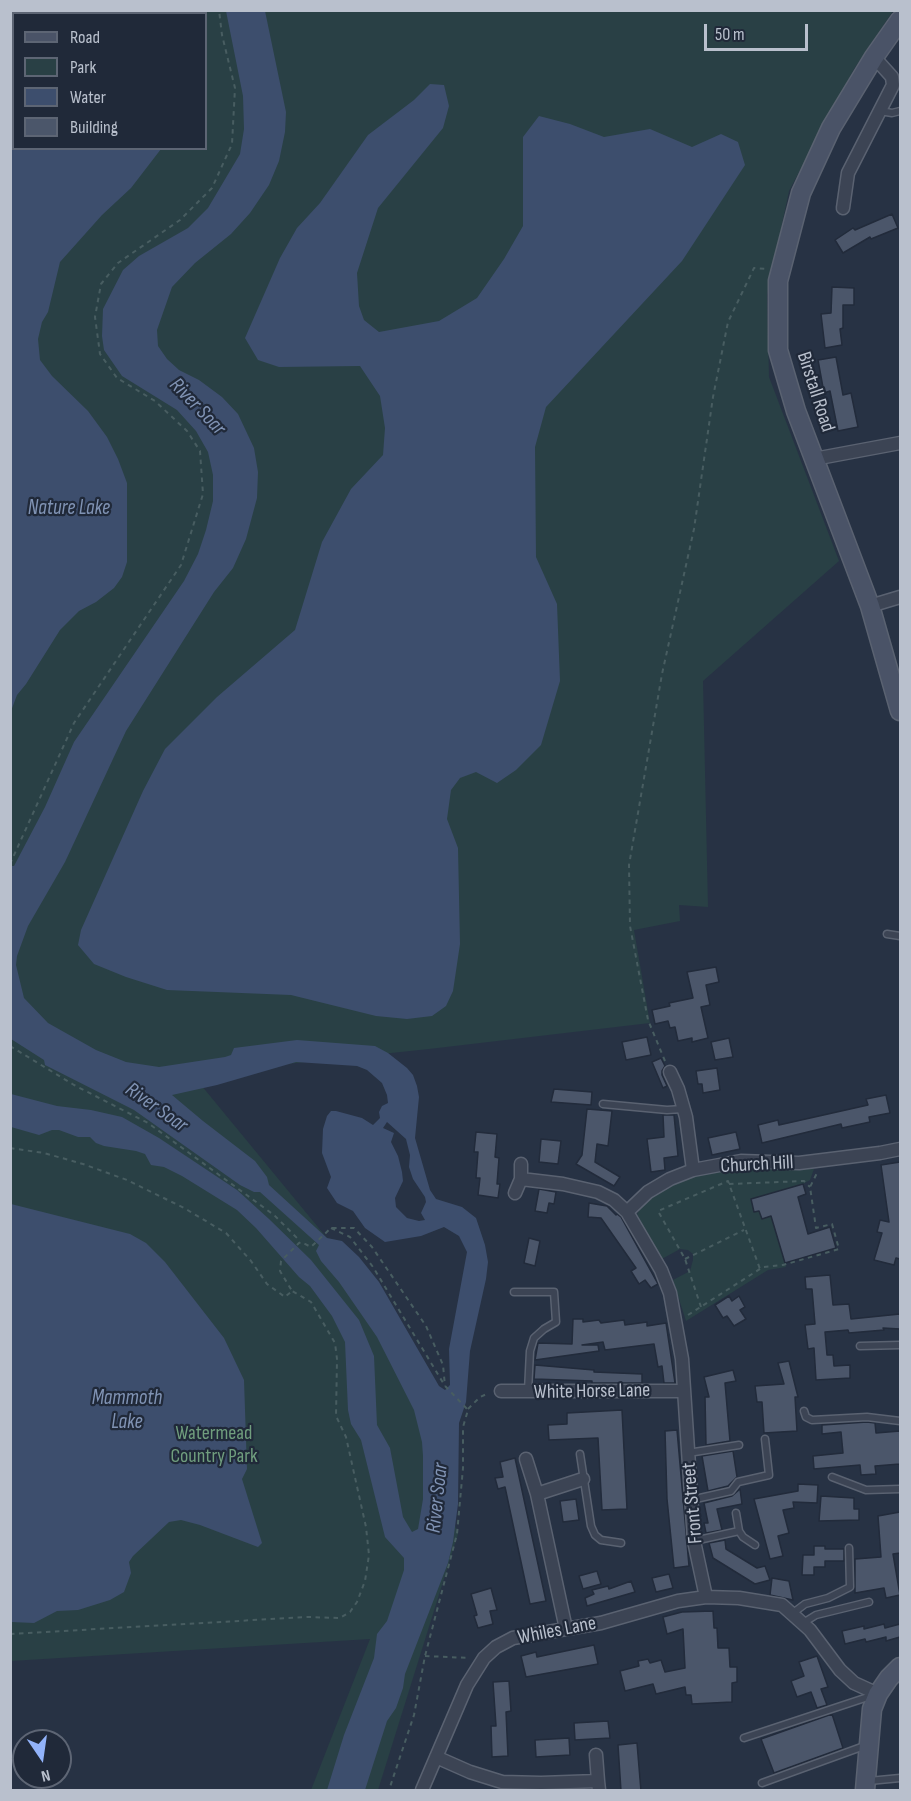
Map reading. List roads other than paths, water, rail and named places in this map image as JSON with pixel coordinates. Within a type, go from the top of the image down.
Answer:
[{"type":"street","name":"Birstall Road","points":[[900,20],[874,57],[831,128],[801,193],[778,281],[778,350],[796,411],[870,606],[900,711]]},
{"type":"street","points":[[843,208],[848,173],[897,79],[892,77],[874,57]]},
{"type":"street","points":[[814,459],[900,443]]},
{"type":"street","points":[[870,606],[900,597]]},
{"type":"street","points":[[670,1072],[678,1089],[683,1109],[693,1170]]},
{"type":"street","name":"Church Hill","points":[[627,1212],[648,1192],[670,1179],[693,1170],[741,1161],[799,1163],[900,1149]]},
{"type":"street","points":[[515,1193],[521,1179],[521,1164]]},
{"type":"street","points":[[521,1179],[563,1184],[598,1192],[614,1200],[627,1212]]},
{"type":"street","name":"Front Street","points":[[627,1212],[661,1270],[670,1293],[684,1391],[694,1541],[706,1597]]},
{"type":"street","name":"White Horse Lane","points":[[501,1391],[528,1393],[684,1391]]},
{"type":"street","points":[[526,1459],[537,1494],[566,1629]]},
{"type":"street","points":[[537,1494],[584,1479]]},
{"type":"street","points":[[706,1597],[739,1598],[782,1605],[803,1623],[840,1670],[854,1683],[878,1694]]},
{"type":"street","name":"Whiles Lane","points":[[422,1791],[467,1685],[484,1658],[496,1647],[513,1638],[601,1623],[667,1604],[706,1597]]},
{"type":"street","points":[[866,1786],[872,1709],[878,1694],[900,1667]]},
{"type":"street","points":[[436,1757],[470,1772],[502,1782],[598,1786],[596,1755]]},
{"type":"lane","points":[[880,111],[892,113],[900,111]]},
{"type":"lane","points":[[887,934],[900,936]]},
{"type":"lane","points":[[603,1104],[668,1110],[683,1109]]},
{"type":"lane","points":[[514,1292],[554,1292],[556,1322],[534,1338],[530,1351],[528,1393]]},
{"type":"lane","points":[[860,1346],[900,1345]]},
{"type":"lane","points":[[804,1411],[806,1417],[812,1420],[867,1417],[900,1422]]},
{"type":"lane","points":[[691,1500],[731,1491],[738,1482],[770,1475],[765,1439]]},
{"type":"lane","points":[[688,1453],[739,1445]]},
{"type":"lane","points":[[580,1454],[591,1526],[595,1535],[601,1540],[621,1543]]},
{"type":"lane","points":[[832,1477],[866,1490],[900,1489]]},
{"type":"lane","points":[[736,1513],[739,1531],[743,1537],[756,1545]]},
{"type":"lane","points":[[694,1541],[739,1531]]},
{"type":"lane","points":[[793,1613],[806,1604],[828,1598],[850,1587],[849,1548]]},
{"type":"lane","points":[[803,1623],[816,1615],[869,1602]]},
{"type":"lane","points":[[744,1738],[878,1694]]},
{"type":"lane","points":[[762,1782],[868,1744]]},
{"type":"lane","points":[[866,1786],[900,1778]]},
{"type":"water","name":"River Soar","points":[[226,11],[265,11],[286,112],[285,132],[279,161],[269,185],[250,213],[231,234],[195,263],[172,287],[157,330],[158,346],[167,359],[179,370],[199,380],[222,397],[238,414],[254,448],[258,472],[257,498],[246,539],[233,568],[214,592],[126,731],[65,862],[28,926],[16,965],[24,998],[48,1023],[96,1050],[126,1062],[159,1067],[225,1057],[231,1055],[234,1048],[297,1040],[375,1046],[388,1053],[407,1068],[413,1075],[417,1086],[419,1097],[415,1138],[430,1190],[436,1199],[462,1207],[476,1218],[488,1262],[470,1351],[466,1402],[459,1423],[458,1504],[453,1542],[448,1563],[405,1674],[396,1708],[387,1721],[365,1790],[327,1790],[344,1735],[374,1658],[377,1634],[387,1621],[404,1570],[404,1558],[385,1537],[361,1440],[351,1424],[348,1410],[345,1342],[332,1316],[310,1286],[237,1210],[182,1176],[164,1167],[151,1165],[145,1154],[104,1146],[96,1143],[90,1137],[78,1137],[59,1130],[39,1135],[11,1127],[11,1094],[57,1106],[122,1117],[159,1138],[237,1190],[311,1260],[359,1320],[374,1356],[377,1425],[390,1448],[403,1517],[412,1532],[418,1529],[423,1499],[423,1456],[414,1410],[377,1337],[339,1282],[321,1261],[316,1251],[319,1245],[260,1192],[254,1192],[240,1185],[134,1110],[45,1065],[44,1060],[11,1039],[11,866],[14,866],[45,807],[74,742],[184,581],[198,554],[213,501],[213,475],[208,452],[196,431],[177,410],[122,376],[104,350],[103,309],[123,270],[139,256],[188,228],[208,208],[240,154],[244,129],[243,96]],"holes":[[[296,1062],[357,1066],[367,1070],[382,1083],[387,1095],[388,1103],[382,1106],[379,1112],[380,1118],[373,1125],[362,1118],[336,1111],[331,1111],[327,1116],[323,1129],[322,1153],[331,1177],[327,1188],[337,1203],[353,1211],[365,1228],[385,1242],[421,1236],[444,1227],[459,1236],[467,1252],[449,1349],[450,1385],[445,1390],[439,1386],[379,1282],[359,1257],[342,1241],[327,1238],[269,1185],[267,1177],[255,1161],[172,1095],[217,1085]],[[387,1122],[406,1139],[410,1155],[409,1167],[413,1179],[425,1197],[426,1202],[421,1213],[425,1220],[407,1218],[396,1207],[395,1198],[403,1181],[398,1156],[391,1142],[394,1133],[383,1128]]]},
{"type":"water","name":"Nature Lake","points":[[12,14],[12,150],[160,150],[131,188],[102,215],[60,262],[48,312],[42,322],[38,339],[40,360],[52,376],[88,411],[107,437],[118,459],[127,483],[127,562],[122,577],[114,588],[96,602],[79,611],[60,630],[17,695],[11,711],[10,15]]},
{"type":"water","points":[[430,84],[444,85],[449,106],[443,128],[378,208],[357,273],[359,306],[364,320],[379,332],[439,321],[477,298],[523,226],[523,137],[539,116],[570,124],[604,137],[650,129],[692,147],[721,134],[738,142],[745,165],[682,261],[546,407],[535,447],[536,557],[557,604],[560,681],[541,745],[516,770],[497,783],[476,772],[460,778],[451,790],[447,819],[458,848],[460,944],[453,991],[446,1006],[432,1016],[407,1019],[376,1016],[291,995],[167,990],[94,964],[78,945],[81,930],[143,791],[165,749],[217,697],[295,630],[322,542],[351,489],[383,455],[385,428],[380,396],[360,366],[279,367],[258,360],[245,338],[280,258],[297,228],[320,203],[368,135],[414,100]]},
{"type":"water","name":"Mammoth Lake","points":[[11,1204],[130,1234],[146,1243],[165,1262],[224,1338],[244,1380],[247,1469],[242,1479],[262,1543],[258,1547],[200,1525],[181,1520],[169,1522],[129,1562],[131,1573],[124,1592],[110,1600],[78,1610],[57,1611],[34,1623],[11,1622]]},
{"type":"park label","name":"Watermead Country Park","points":[[214,1446]]}]
